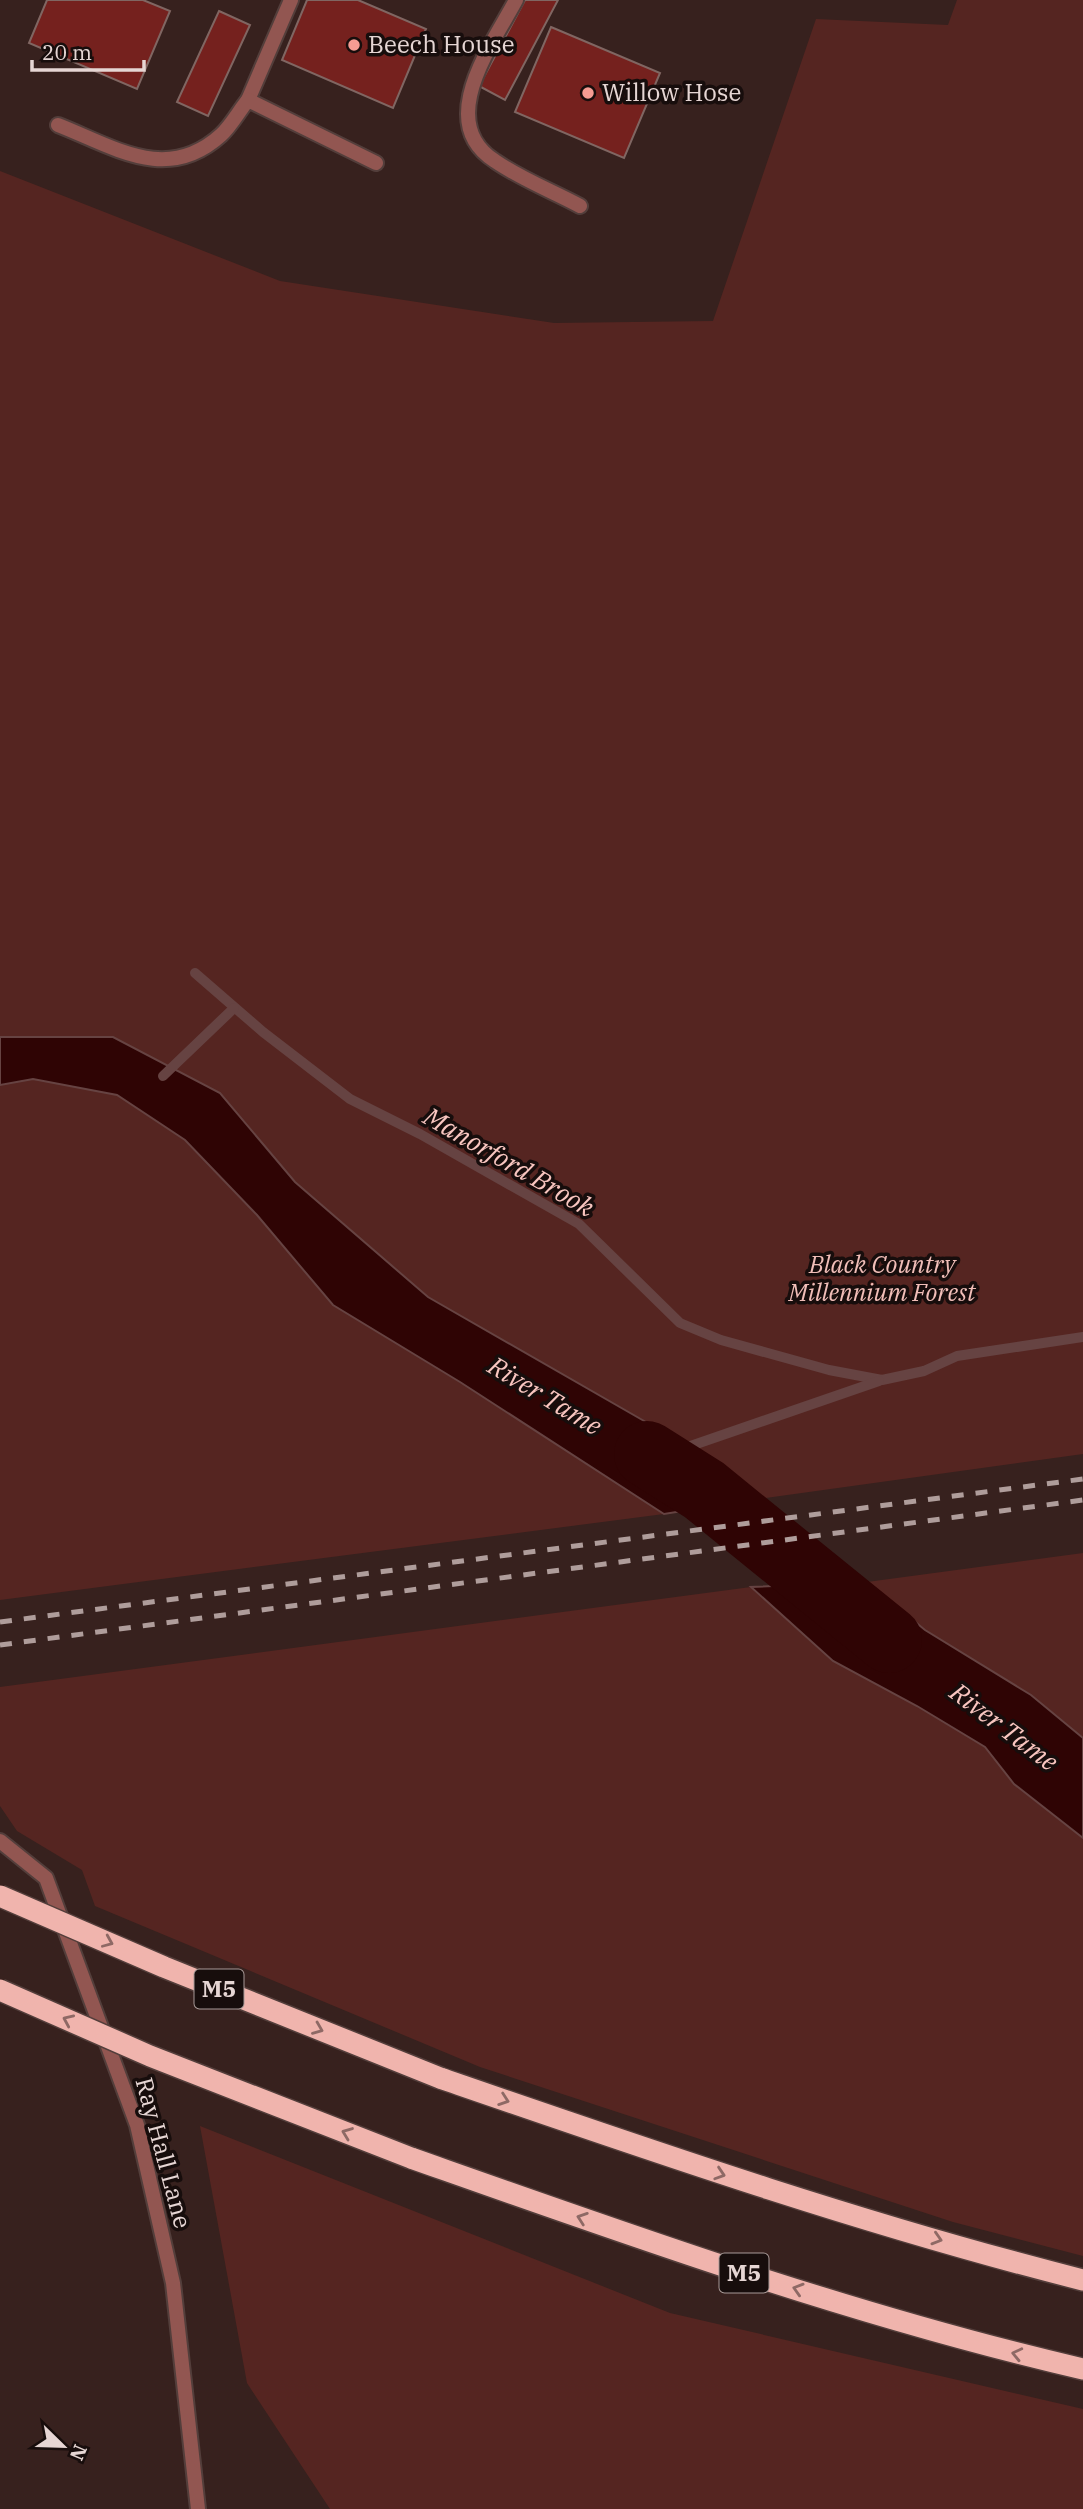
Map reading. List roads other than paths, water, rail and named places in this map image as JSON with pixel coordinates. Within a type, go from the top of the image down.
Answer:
[{"type":"highway","name":"M5","points":[[0,1896],[164,1967],[440,2078],[716,2173],[1016,2263],[1083,2280]]},
{"type":"highway","name":"M5","points":[[0,1990],[150,2056],[411,2158],[701,2260],[1002,2351],[1083,2369]]},
{"type":"lane","points":[[58,125],[127,154],[162,162],[190,154],[221,135],[248,100],[291,0]]},
{"type":"lane","points":[[516,0],[469,95],[466,116],[470,135],[494,161],[580,206]]},
{"type":"lane","points":[[248,100],[376,163]]},
{"type":"lane","name":"Ray Hall Lane","points":[[0,1841],[46,1878],[137,2125],[173,2283],[198,2509]]},
{"type":"water","points":[[0,1037],[113,1037],[220,1093],[295,1182],[428,1297],[672,1437],[758,1499],[664,1514],[460,1382],[333,1305],[257,1215],[185,1140],[117,1095],[33,1079],[0,1085]]},
{"type":"water","points":[[867,1582],[925,1630],[1031,1695],[1083,1738],[1083,1838],[1014,1784],[985,1747],[917,1706],[833,1661],[751,1587]]},
{"type":"waterway","name":"Manorford Brook","points":[[195,973],[263,1032],[350,1099],[420,1134],[579,1224],[680,1323],[721,1340],[829,1370],[882,1380],[924,1371],[957,1356],[1083,1337]]},
{"type":"waterway","name":"Manorford Brook","points":[[163,1076],[234,1008]]},
{"type":"waterway","name":"Manorford Brook","points":[[676,1451],[879,1381]]},
{"type":"waterway","name":"River Tame","points":[[647,1454],[704,1490],[889,1640]]},
{"type":"railway","points":[[0,1622],[1083,1479]]},
{"type":"railway","points":[[0,1645],[1083,1500]]},
{"type":"place","name":"Beech House","points":[[354,45]]},
{"type":"place","name":"Willow Hose","points":[[588,93]]},
{"type":"park label","name":"Black Country Millennium Forest","points":[[882,1279]]}]
